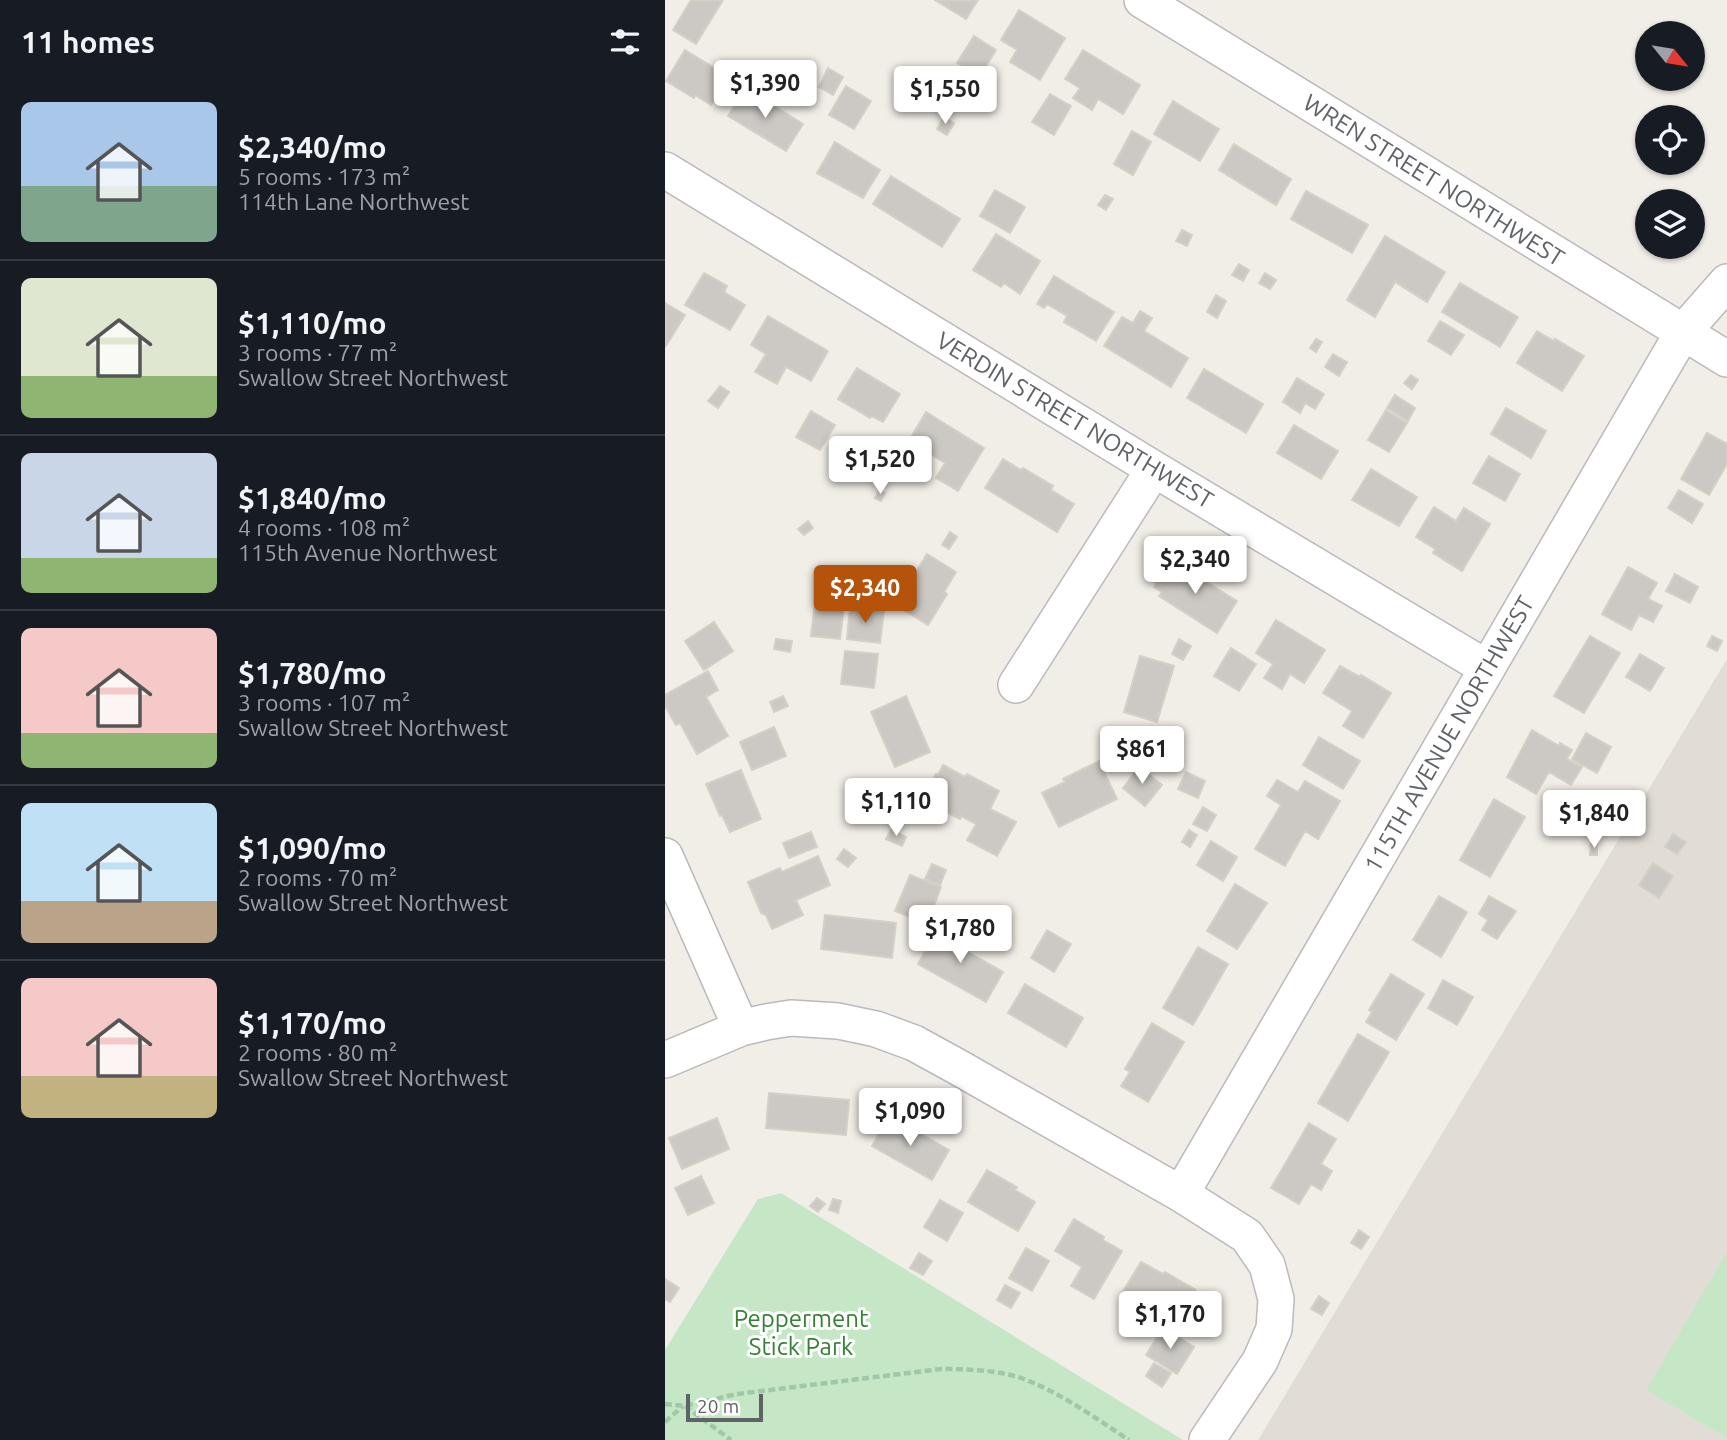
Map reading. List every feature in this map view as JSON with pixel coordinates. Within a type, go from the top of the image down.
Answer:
[{"type":"street","name":"WREN STREET NORTHWEST","points":[[1142,0],[1727,359]]},
{"type":"street","name":"VERDIN STREET NORTHWEST","points":[[665,170],[1154,469],[1487,668]]},
{"type":"street","name":"115TH AVENUE NORTHWEST","points":[[1181,1195],[1683,332],[1727,282]]},
{"type":"street","points":[[1016,685],[1154,469]]},
{"type":"street","points":[[665,856],[741,1028]]},
{"type":"street","points":[[665,1060],[741,1028],[791,1018],[838,1021],[876,1029],[914,1043],[1181,1195],[1247,1236],[1267,1265],[1276,1298],[1274,1329],[1260,1361],[1207,1440]]},
{"type":"path","points":[[665,1404],[684,1406],[737,1394],[941,1369],[967,1369],[1021,1378],[1065,1399],[1129,1440]]},
{"type":"path","points":[[665,1422],[684,1406]]},
{"type":"path","points":[[684,1406],[731,1440]]},
{"type":"shaded area","points":[[1727,659],[1727,1440],[1258,1440]]},
{"type":"green space","name":"Pepperment Stick Park","points":[[781,1193],[1183,1440],[665,1440],[665,1350],[758,1199]]},
{"type":"green space","points":[[1727,1252],[1727,1438],[1646,1390]]},
{"type":"building","points":[[691,0],[723,0],[696,44],[673,30]]},
{"type":"building","points":[[935,0],[978,0],[966,19]]},
{"type":"building","points":[[1019,10],[1065,38],[1040,80],[1010,62],[1017,50],[1001,40]]},
{"type":"building","points":[[974,36],[996,50],[980,76],[957,63]]},
{"type":"building","points":[[685,50],[729,77],[711,105],[666,81]]},
{"type":"building","points":[[1083,50],[1140,85],[1123,114],[1098,99],[1092,110],[1073,98],[1080,88],[1065,79]]},
{"type":"building","points":[[828,68],[843,77],[833,95],[819,87]]},
{"type":"building","points":[[846,86],[871,101],[854,129],[829,115]]},
{"type":"building","points":[[745,88],[803,124],[786,151],[728,116]]},
{"type":"building","points":[[915,92],[927,99],[920,110],[908,103]]},
{"type":"building","points":[[1050,94],[1071,106],[1054,135],[1032,122]]},
{"type":"building","points":[[1173,101],[1219,129],[1200,161],[1154,134]]},
{"type":"building","points":[[944,117],[954,123],[947,135],[937,129]]},
{"type":"building","points":[[1132,131],[1151,142],[1133,175],[1114,164]]},
{"type":"building","points":[[835,142],[880,170],[863,198],[817,173]]},
{"type":"building","points":[[1234,144],[1291,179],[1276,205],[1219,170]]},
{"type":"building","points":[[891,176],[960,219],[942,247],[873,204]]},
{"type":"building","points":[[995,190],[1025,207],[1010,233],[980,216]]},
{"type":"building","points":[[1306,191],[1368,225],[1352,253],[1291,219]]},
{"type":"building","points":[[1105,195],[1113,199],[1106,210],[1098,205]]},
{"type":"building","points":[[1182,230],[1192,235],[1187,246],[1176,241]]},
{"type":"building","points":[[996,234],[1040,261],[1020,294],[1004,283],[1001,287],[973,270]]},
{"type":"building","points":[[1385,236],[1445,272],[1427,302],[1395,282],[1375,317],[1347,300]]},
{"type":"building","points":[[1239,264],[1249,270],[1243,281],[1232,275]]},
{"type":"building","points":[[704,273],[727,286],[724,292],[745,305],[730,330],[685,305]]},
{"type":"building","points":[[1265,273],[1276,280],[1270,289],[1259,283]]},
{"type":"building","points":[[1054,276],[1114,312],[1096,341],[1064,322],[1067,316],[1047,304],[1044,308],[1037,304]]},
{"type":"building","points":[[1460,283],[1518,317],[1500,347],[1442,312]]},
{"type":"building","points":[[1216,295],[1226,301],[1217,318],[1207,312]]},
{"type":"building","points":[[665,303],[685,315],[666,346],[665,345]]},
{"type":"building","points":[[1140,311],[1152,318],[1144,331],[1188,358],[1171,387],[1104,346],[1122,317],[1133,323]]},
{"type":"building","points":[[768,316],[828,351],[811,381],[786,367],[777,384],[755,372],[766,354],[751,345]]},
{"type":"building","points":[[1440,321],[1464,335],[1451,355],[1428,341]]},
{"type":"building","points":[[1537,331],[1584,356],[1562,391],[1517,363]]},
{"type":"building","points":[[1316,339],[1322,342],[1316,352],[1310,348]]},
{"type":"building","points":[[1333,354],[1347,362],[1339,376],[1325,367]]},
{"type":"building","points":[[857,368],[900,394],[883,422],[872,416],[870,418],[838,399]]},
{"type":"building","points":[[1204,369],[1263,404],[1246,433],[1187,398]]},
{"type":"building","points":[[1411,375],[1418,380],[1412,389],[1404,383]]},
{"type":"building","points":[[1297,378],[1324,394],[1315,409],[1305,403],[1300,413],[1283,402]]},
{"type":"building","points":[[720,386],[729,392],[718,408],[708,401]]},
{"type":"building","points":[[1395,395],[1415,408],[1408,421],[1387,408]]},
{"type":"building","points":[[1506,408],[1546,431],[1531,458],[1491,434]]},
{"type":"building","points":[[1386,410],[1407,423],[1389,452],[1368,440]]},
{"type":"building","points":[[811,411],[835,425],[820,450],[796,437]]},
{"type":"building","points":[[926,412],[984,448],[958,491],[936,478],[945,463],[909,441]]},
{"type":"building","points":[[1294,425],[1338,451],[1321,479],[1277,453]]},
{"type":"building","points":[[1707,433],[1727,444],[1727,464],[1709,495],[1681,479]]},
{"type":"building","points":[[1489,456],[1520,474],[1505,501],[1473,483]]},
{"type":"building","points":[[1003,459],[1053,486],[1051,490],[1074,504],[1057,532],[985,488]]},
{"type":"building","points":[[1371,469],[1417,497],[1399,526],[1352,500]]},
{"type":"building","points":[[879,490],[885,493],[881,501],[875,498]]},
{"type":"building","points":[[1679,490],[1703,504],[1692,523],[1668,508]]},
{"type":"building","points":[[1434,507],[1456,521],[1464,508],[1490,524],[1462,571],[1433,553],[1435,549],[1416,537]]},
{"type":"building","points":[[808,521],[813,528],[804,535],[798,529]]},
{"type":"building","points":[[950,532],[957,537],[949,549],[942,545]]},
{"type":"building","points":[[927,554],[956,572],[944,592],[947,594],[928,625],[896,605]]},
{"type":"building","points":[[1169,559],[1237,601],[1217,633],[1159,596],[1162,592],[1154,587]]},
{"type":"building","points":[[1628,567],[1657,583],[1648,599],[1662,606],[1653,622],[1639,615],[1631,630],[1602,614]]},
{"type":"building","points":[[1675,574],[1698,587],[1690,603],[1666,591]]},
{"type":"building","points":[[815,603],[844,606],[840,639],[811,636]]},
{"type":"building","points":[[850,607],[884,611],[880,643],[847,639]]},
{"type":"building","points":[[1276,620],[1325,650],[1304,683],[1290,674],[1282,689],[1264,678],[1273,664],[1256,653]]},
{"type":"building","points":[[714,622],[733,651],[704,670],[685,641]]},
{"type":"building","points":[[1590,636],[1620,653],[1584,713],[1554,696]]},
{"type":"building","points":[[1712,636],[1722,641],[1717,651],[1707,646]]},
{"type":"building","points":[[776,639],[792,641],[790,652],[774,649]]},
{"type":"building","points":[[1179,639],[1191,646],[1183,660],[1172,654]]},
{"type":"building","points":[[1231,648],[1256,664],[1239,691],[1214,676]]},
{"type":"building","points":[[845,651],[878,654],[874,688],[841,684]]},
{"type":"building","points":[[1640,654],[1664,668],[1650,691],[1626,677]]},
{"type":"building","points":[[1140,656],[1174,666],[1157,722],[1124,712]]},
{"type":"building","points":[[1340,666],[1391,693],[1363,738],[1343,726],[1352,711],[1323,693]]},
{"type":"building","points":[[708,671],[718,690],[706,697],[728,736],[697,754],[680,723],[676,725],[665,706],[665,695]]},
{"type":"building","points":[[783,696],[788,706],[774,712],[770,702]]},
{"type":"building","points":[[906,696],[930,752],[895,767],[871,712]]},
{"type":"building","points":[[774,727],[786,756],[752,770],[740,742]]},
{"type":"building","points":[[1150,727],[1179,735],[1170,766],[1141,758]]},
{"type":"building","points":[[1532,730],[1559,746],[1560,743],[1572,750],[1567,759],[1582,767],[1571,785],[1549,772],[1536,794],[1507,777]]},
{"type":"building","points":[[1586,733],[1611,747],[1597,773],[1572,759]]},
{"type":"building","points":[[1319,737],[1360,761],[1343,789],[1303,765]]},
{"type":"building","points":[[1099,761],[1117,799],[1059,827],[1042,793]]},
{"type":"building","points":[[943,765],[999,791],[990,809],[1016,822],[997,856],[967,840],[976,824],[923,800]]},
{"type":"building","points":[[1139,767],[1162,785],[1145,806],[1123,788]]},
{"type":"building","points":[[741,770],[761,819],[730,832],[706,784]]},
{"type":"building","points":[[1186,772],[1205,781],[1198,798],[1178,789]]},
{"type":"building","points":[[1277,780],[1298,792],[1305,781],[1340,801],[1318,839],[1305,831],[1285,866],[1255,849],[1281,805],[1267,796]]},
{"type":"building","points":[[1494,799],[1525,817],[1490,877],[1460,860]]},
{"type":"building","points":[[1203,807],[1216,815],[1207,831],[1193,824]]},
{"type":"building","points":[[891,830],[906,837],[902,846],[886,839]]},
{"type":"building","points":[[1189,830],[1197,835],[1190,847],[1182,842]]},
{"type":"building","points":[[811,832],[817,847],[789,858],[783,843]]},
{"type":"building","points":[[1673,834],[1686,842],[1677,854],[1665,847]]},
{"type":"building","points":[[1211,841],[1237,857],[1223,881],[1197,865]]},
{"type":"building","points":[[1591,844],[1597,844],[1597,855],[1590,855]]},
{"type":"building","points":[[844,849],[856,858],[848,867],[837,859]]},
{"type":"building","points":[[818,856],[830,885],[796,900],[803,915],[772,929],[766,915],[761,913],[748,882],[780,868],[782,872]]},
{"type":"building","points":[[1653,863],[1673,876],[1659,898],[1639,885]]},
{"type":"building","points":[[932,864],[946,870],[940,885],[925,879]]},
{"type":"building","points":[[910,875],[941,887],[927,924],[895,911]]},
{"type":"building","points":[[1235,884],[1267,903],[1237,949],[1207,931]]},
{"type":"building","points":[[1439,896],[1467,912],[1441,957],[1413,940]]},
{"type":"building","points":[[1489,896],[1516,911],[1497,939],[1482,930],[1488,920],[1479,914]]},
{"type":"building","points":[[825,915],[896,923],[892,958],[821,949]]},
{"type":"building","points":[[951,928],[972,939],[966,951],[1003,972],[986,1002],[918,964],[934,934],[945,940]]},
{"type":"building","points":[[1047,930],[1071,944],[1054,972],[1031,958]]},
{"type":"building","points":[[1198,947],[1228,964],[1193,1025],[1163,1008]]},
{"type":"building","points":[[1391,974],[1424,994],[1396,1040],[1366,1022],[1372,1012],[1369,1010]]},
{"type":"building","points":[[1443,980],[1473,997],[1457,1025],[1428,1008]]},
{"type":"building","points":[[1025,984],[1083,1018],[1066,1047],[1008,1013]]},
{"type":"building","points":[[1152,1023],[1184,1042],[1148,1102],[1121,1086],[1130,1072],[1125,1069]]},
{"type":"building","points":[[1358,1034],[1389,1052],[1348,1121],[1318,1103]]},
{"type":"building","points":[[769,1093],[849,1100],[846,1135],[766,1128]]},
{"type":"building","points":[[889,1115],[949,1150],[932,1180],[872,1146]]},
{"type":"building","points":[[717,1118],[729,1149],[682,1169],[669,1138]]},
{"type":"building","points":[[1309,1123],[1336,1139],[1321,1164],[1332,1171],[1321,1190],[1311,1184],[1299,1204],[1271,1188]]},
{"type":"building","points":[[987,1170],[1017,1187],[1015,1190],[1035,1202],[1018,1231],[968,1202]]},
{"type":"building","points":[[701,1176],[714,1203],[688,1215],[675,1188]]},
{"type":"building","points":[[817,1198],[825,1204],[818,1212],[810,1206]]},
{"type":"building","points":[[833,1199],[841,1201],[838,1213],[829,1210]]},
{"type":"building","points":[[940,1200],[963,1213],[947,1241],[924,1227]]},
{"type":"building","points":[[1074,1219],[1122,1251],[1094,1299],[1071,1286],[1082,1267],[1055,1251]]},
{"type":"building","points":[[1359,1230],[1369,1237],[1361,1249],[1351,1243]]},
{"type":"building","points":[[1026,1248],[1049,1261],[1032,1291],[1009,1278]]},
{"type":"building","points":[[919,1253],[932,1261],[923,1275],[910,1268]]},
{"type":"building","points":[[1141,1262],[1196,1290],[1176,1324],[1122,1293]]},
{"type":"building","points":[[665,1279],[679,1288],[670,1302],[665,1299]]},
{"type":"building","points":[[1005,1285],[1020,1293],[1011,1308],[997,1300]]},
{"type":"building","points":[[1319,1296],[1329,1303],[1322,1315],[1311,1309]]},
{"type":"building","points":[[1163,1328],[1194,1347],[1177,1374],[1146,1355]]},
{"type":"building","points":[[1154,1363],[1171,1373],[1162,1387],[1146,1376]]}]
